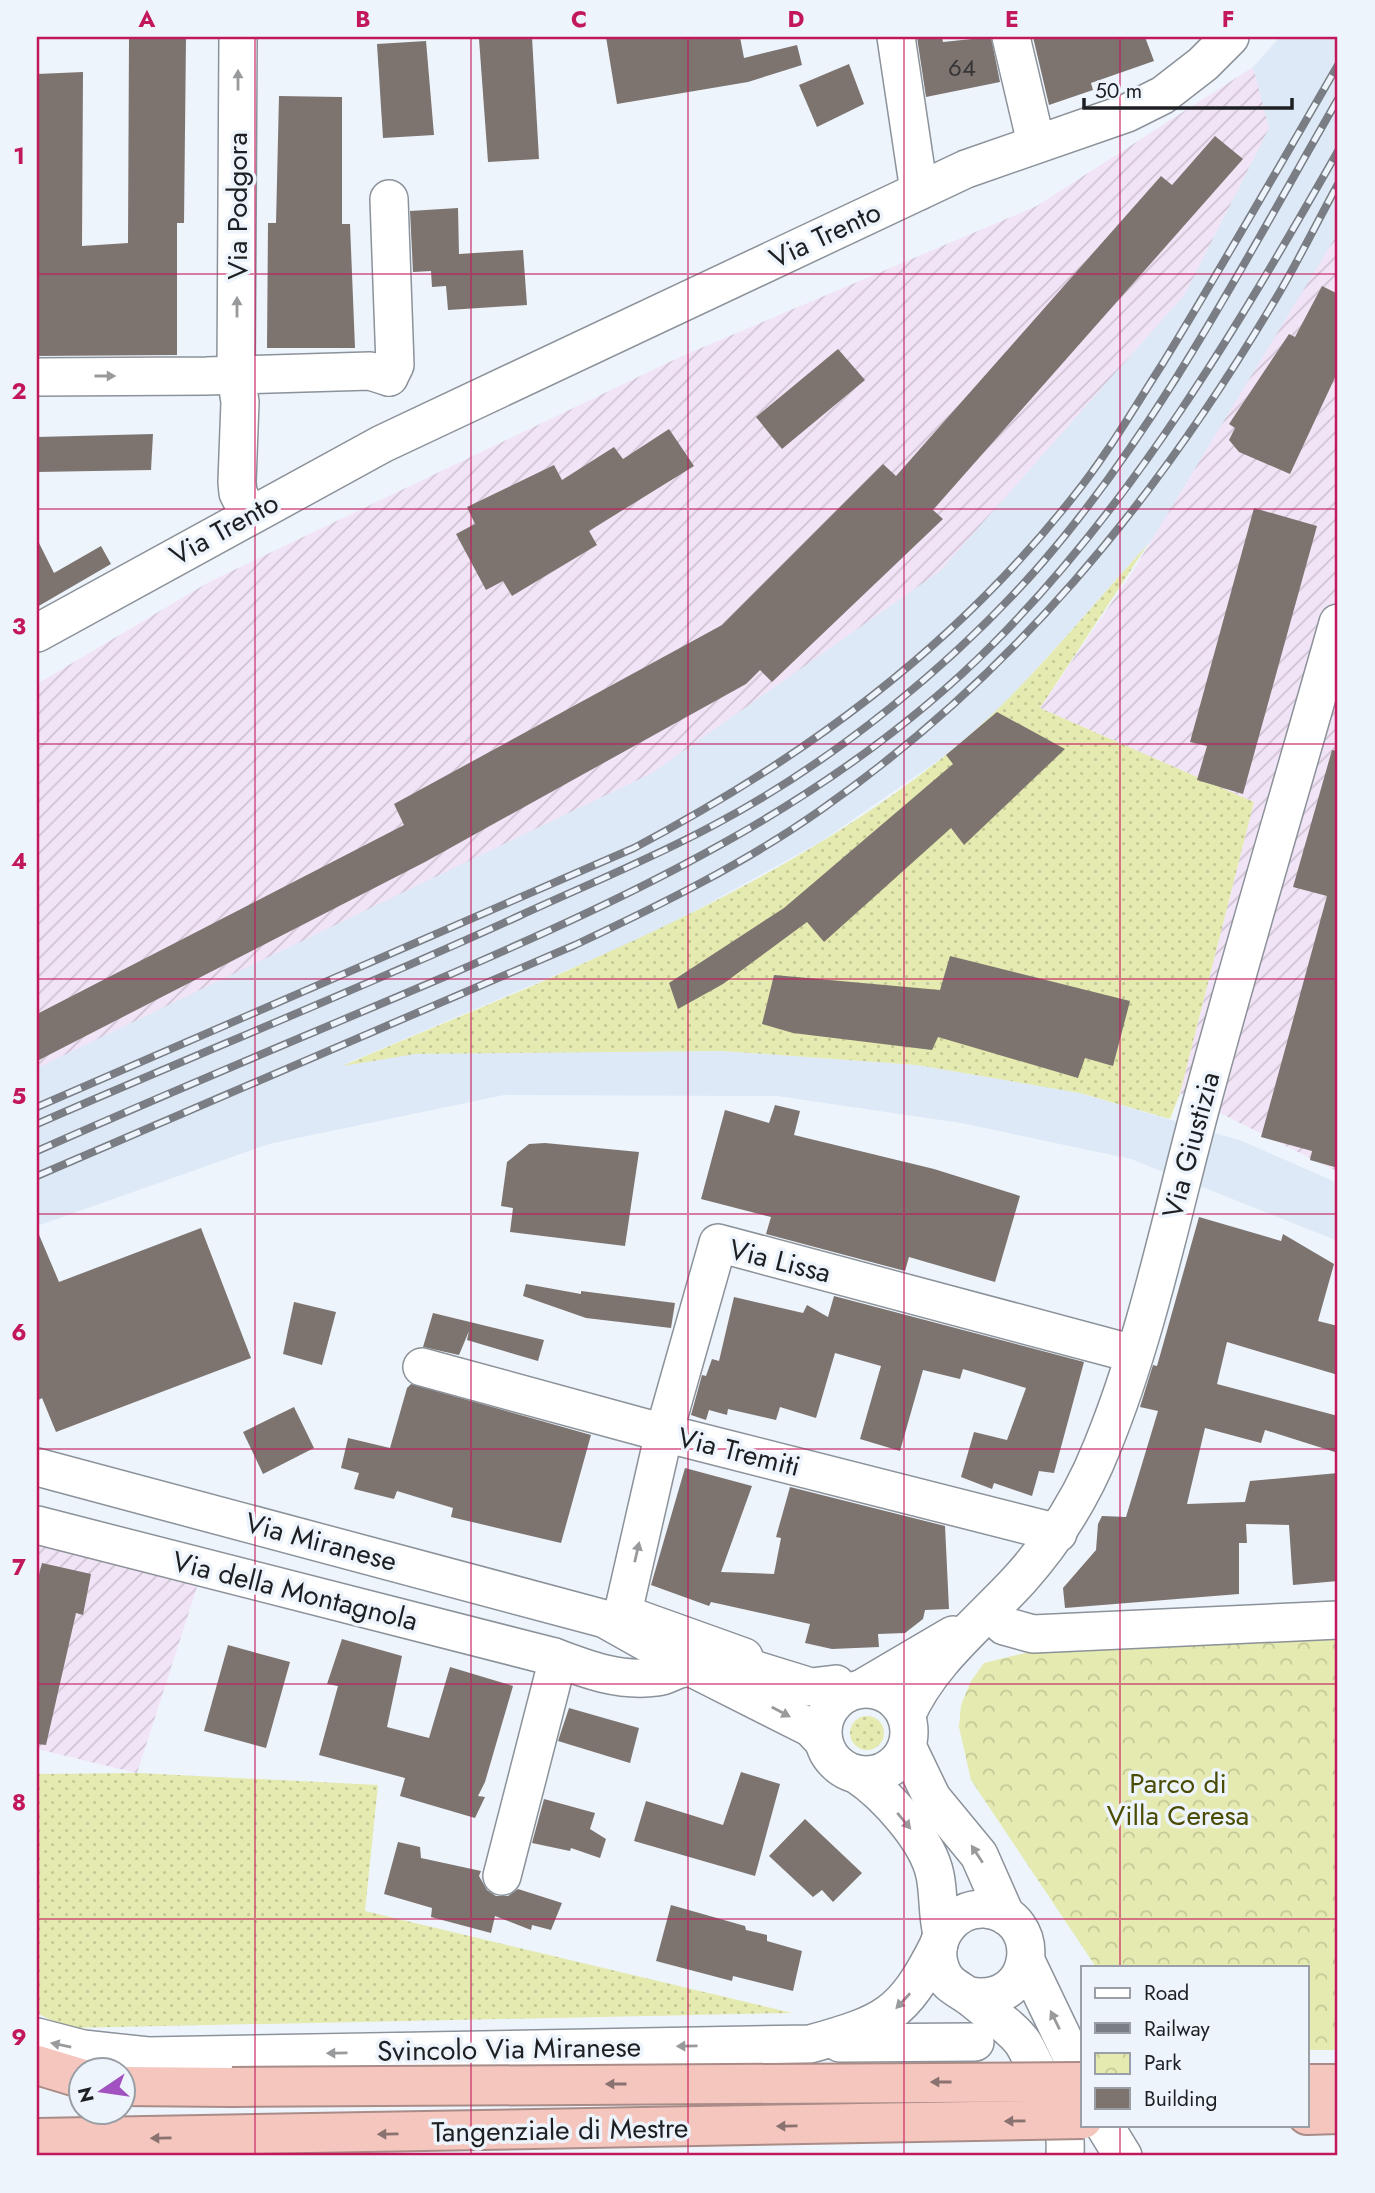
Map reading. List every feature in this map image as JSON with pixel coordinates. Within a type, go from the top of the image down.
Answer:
[{"type":"highway","points":[[37,2065],[66,2074]]},
{"type":"highway","points":[[136,2086],[1081,2081]]},
{"type":"highway","points":[[1308,2084],[1338,2084]]},
{"type":"highway","points":[[1308,2115],[1338,2114]]},
{"type":"highway","name":"Tangenziale di Mestre","points":[[37,2138],[1081,2119]]},
{"type":"street","name":"Via Podgora","points":[[238,37],[236,376],[240,402],[237,482],[238,493],[249,514]]},
{"type":"street","points":[[896,37],[919,191]]},
{"type":"street","points":[[1011,37],[1036,143]]},
{"type":"street","name":"Via Trento","points":[[37,633],[249,514],[413,429],[919,191],[1036,143],[1127,113],[1163,95],[1203,64],[1230,37]]},
{"type":"street","points":[[389,199],[395,365],[389,377]]},
{"type":"street","points":[[37,377],[236,376],[370,371],[389,377],[413,429]]},
{"type":"street","name":"Via Giustizia","points":[[906,1731],[919,1687],[1058,1533],[1101,1449],[1134,1354],[1204,1095],[1338,624]]},
{"type":"street","name":"Via Lissa","points":[[621,1633],[624,1608],[664,1433],[718,1243],[1134,1354]]},
{"type":"street","name":"Via Tremiti","points":[[422,1367],[664,1433],[1058,1533]]},
{"type":"street","name":"Via Miranese","points":[[37,1467],[621,1633],[811,1728],[824,1742]]},
{"type":"street","name":"Via della Montagnola","points":[[37,1525],[554,1657]]},
{"type":"street","name":"Via Miranese","points":[[621,1633],[628,1616],[740,1655],[850,1688]]},
{"type":"street","points":[[980,1619],[1033,1634],[1338,1620]]},
{"type":"street","name":"Via Giustizia","points":[[850,1688],[980,1619]]},
{"type":"street","points":[[554,1657],[621,1633]]},
{"type":"street","points":[[554,1657],[603,1675],[654,1677],[678,1668],[694,1669]]},
{"type":"street","points":[[502,1876],[554,1674],[554,1657]]},
{"type":"street","points":[[970,1997],[1001,1994],[1017,1981],[1026,1961],[1026,1944],[1018,1928],[1006,1916],[979,1855],[932,1798],[906,1731],[888,1695],[850,1688],[831,1707],[825,1720],[824,1742],[833,1760],[873,1785],[921,1841],[935,1874],[941,1970],[948,1982],[1023,2042],[1065,2135],[1065,2156]]},
{"type":"street","points":[[856,1774],[874,1774],[891,1767],[906,1731]]},
{"type":"street","points":[[940,1939],[950,1923],[967,1912],[986,1909],[1006,1916]]},
{"type":"street","name":"Svincolo Via Miranese","points":[[37,2037],[83,2049],[148,2056],[810,2043],[866,2028],[897,2009],[918,1985],[940,1939]]},
{"type":"street","points":[[1026,1961],[1081,2077]]},
{"type":"street","points":[[810,2043],[975,2042]]},
{"type":"street","points":[[1105,2126],[1124,2156]]},
{"type":"shaded area","points":[[1280,37],[1338,37],[1338,258],[1164,526],[1060,643],[997,712],[946,755],[822,841],[655,933],[345,1064],[415,1054],[722,1051],[917,1065],[1080,1093],[1242,1141],[1338,1183],[1338,1241],[1131,1159],[961,1123],[777,1096],[504,1095],[269,1144],[37,1226],[37,985],[1253,67]]},
{"type":"shaded area","points":[[1253,67],[1269,128],[1185,294],[940,571],[652,773],[37,1068],[37,684],[209,582],[680,357],[1037,206]]},
{"type":"shaded area","points":[[1338,233],[1338,1172],[1180,1093],[1254,802],[1040,708],[1131,574]]},
{"type":"shaded area","points":[[37,1539],[198,1584],[137,1773],[37,1749]]},
{"type":"green space","points":[[1148,544],[1040,708],[1254,802],[1180,1093],[1170,1119],[1080,1093],[917,1065],[722,1051],[415,1054],[342,1066],[656,930],[733,892],[879,805],[947,754],[1001,706]]},
{"type":"green space","name":"Parco di Villa Ceresa","points":[[1338,1629],[1338,2050],[1308,2050],[1308,1966],[1095,1966],[971,1780],[959,1727],[961,1705],[971,1681],[984,1663],[1058,1645]]},
{"type":"green space","points":[[867,1716],[879,1721],[884,1733],[879,1745],[867,1750],[855,1745],[850,1733],[855,1721]]},
{"type":"green space","points":[[138,1773],[378,1785],[365,1911],[792,2013],[67,2028],[37,2013],[37,1774]]},
{"type":"building","points":[[129,37],[186,37],[184,223],[177,223],[177,355],[37,356],[37,74],[83,72],[82,246],[128,243]]},
{"type":"building","points":[[532,37],[539,159],[488,162],[479,39]]},
{"type":"building","points":[[606,37],[740,37],[744,58],[797,45],[802,65],[748,82],[617,104]]},
{"type":"building","points":[[917,37],[942,37],[943,42],[991,37],[1000,82],[926,97]]},
{"type":"building","points":[[1033,37],[1145,37],[1154,61],[1091,83],[1093,90],[1049,105]]},
{"type":"building","points":[[426,41],[434,135],[383,138],[377,44]]},
{"type":"building","points":[[849,64],[864,104],[817,127],[799,85]]},
{"type":"building","points":[[279,96],[342,97],[342,224],[350,224],[355,348],[267,348],[268,223],[276,223]]},
{"type":"building","points":[[1215,136],[1243,159],[933,510],[943,519],[772,682],[760,670],[746,684],[425,862],[37,1061],[37,1014],[404,825],[394,804],[722,625],[883,464],[896,476],[1161,176],[1172,185]]},
{"type":"building","points":[[458,208],[459,254],[523,250],[527,305],[448,310],[446,286],[432,287],[431,271],[413,272],[410,211]]},
{"type":"building","points":[[1322,286],[1338,294],[1338,371],[1290,474],[1239,452],[1229,440],[1235,428],[1229,424],[1289,334],[1295,337]]},
{"type":"building","points":[[838,349],[865,380],[782,449],[756,417]]},
{"type":"building","points":[[669,429],[694,466],[589,531],[597,545],[512,596],[503,581],[486,590],[456,534],[475,524],[467,507],[554,465],[562,480],[614,447],[623,459]]},
{"type":"building","points":[[153,434],[151,470],[37,472],[37,437]]},
{"type":"building","points":[[1254,508],[1317,526],[1243,794],[1197,780],[1207,746],[1190,742]]},
{"type":"building","points":[[37,539],[54,573],[101,546],[111,564],[37,607]]},
{"type":"building","points":[[997,712],[1065,749],[964,845],[951,828],[824,942],[807,922],[723,984],[678,1009],[669,983],[784,908],[953,764],[946,755]]},
{"type":"building","points":[[1332,750],[1338,751],[1338,1168],[1310,1160],[1312,1151],[1261,1137],[1327,896],[1293,887]]},
{"type":"building","points":[[950,956],[1130,1001],[1113,1066],[1085,1058],[1078,1078],[938,1037],[932,1050],[793,1033],[762,1024],[774,975],[940,990]]},
{"type":"building","points":[[775,1105],[800,1111],[794,1135],[934,1169],[1020,1196],[995,1282],[909,1257],[905,1271],[766,1234],[771,1217],[701,1199],[725,1110],[769,1123]]},
{"type":"building","points":[[545,1143],[639,1152],[625,1246],[510,1232],[513,1208],[501,1206],[507,1162],[529,1144]]},
{"type":"building","points":[[1199,1217],[1281,1241],[1283,1234],[1334,1264],[1318,1321],[1338,1326],[1338,1375],[1227,1342],[1217,1384],[1338,1416],[1338,1453],[1265,1430],[1261,1443],[1205,1428],[1187,1504],[1245,1502],[1250,1481],[1338,1473],[1338,1581],[1293,1585],[1289,1525],[1246,1524],[1247,1543],[1239,1543],[1239,1594],[1065,1608],[1063,1588],[1096,1550],[1098,1524],[1102,1516],[1126,1517],[1158,1411],[1140,1407],[1153,1365],[1157,1366]]},
{"type":"building","points":[[201,1228],[251,1358],[56,1432],[42,1398],[37,1401],[37,1230],[59,1282]]},
{"type":"building","points":[[526,1284],[581,1294],[581,1291],[675,1303],[671,1328],[586,1318],[523,1296]]},
{"type":"building","points":[[834,1296],[1084,1362],[1054,1473],[1039,1471],[1032,1496],[994,1483],[992,1489],[961,1477],[974,1432],[1007,1440],[1026,1388],[963,1369],[960,1379],[923,1370],[900,1451],[860,1439],[881,1366],[835,1353],[816,1418],[780,1407],[776,1420],[728,1409],[727,1415],[709,1410],[706,1420],[691,1415],[702,1375],[706,1376],[712,1359],[719,1361],[734,1297],[803,1313],[807,1305],[828,1317]]},
{"type":"building","points":[[294,1302],[336,1312],[322,1365],[283,1354]]},
{"type":"building","points":[[433,1313],[544,1340],[538,1361],[467,1340],[469,1331],[459,1355],[423,1347]]},
{"type":"building","points":[[411,1384],[591,1435],[561,1543],[451,1517],[453,1508],[397,1491],[394,1499],[354,1489],[359,1473],[341,1468],[348,1438],[390,1448],[407,1388]]},
{"type":"building","points":[[294,1407],[314,1448],[263,1474],[243,1432]]},
{"type":"building","points":[[685,1468],[752,1486],[721,1572],[774,1574],[781,1538],[776,1537],[790,1487],[945,1526],[949,1609],[925,1610],[923,1619],[905,1633],[878,1634],[879,1647],[832,1649],[805,1643],[810,1624],[711,1602],[709,1606],[651,1585]]},
{"type":"building","points":[[42,1563],[91,1574],[83,1615],[76,1613],[46,1745],[37,1744],[37,1582]]},
{"type":"building","points":[[342,1639],[402,1656],[387,1727],[429,1738],[450,1667],[513,1686],[485,1782],[478,1796],[485,1797],[475,1818],[400,1796],[405,1778],[319,1755],[338,1686],[327,1684]]},
{"type":"building","points":[[228,1645],[290,1662],[266,1748],[204,1731]]},
{"type":"building","points":[[569,1708],[639,1728],[630,1763],[558,1741]]},
{"type":"building","points":[[741,1772],[780,1784],[755,1876],[634,1841],[646,1801],[723,1825]]},
{"type":"building","points":[[544,1799],[595,1813],[590,1829],[606,1839],[600,1858],[571,1848],[570,1851],[532,1843]]},
{"type":"building","points":[[805,1819],[862,1873],[833,1902],[822,1890],[813,1897],[769,1856]]},
{"type":"building","points":[[398,1842],[420,1847],[421,1858],[481,1871],[479,1876],[487,1890],[496,1896],[508,1896],[518,1889],[562,1903],[551,1930],[532,1925],[531,1930],[495,1916],[491,1933],[431,1917],[432,1908],[384,1894]]},
{"type":"building","points":[[671,1905],[745,1926],[746,1930],[767,1935],[767,1941],[802,1951],[793,1991],[733,1976],[732,1981],[656,1961]]},
{"type":"railway","points":[[37,1107],[634,848],[757,777],[872,696],[978,603],[1027,552],[1085,481],[1163,363],[1338,65]]},
{"type":"railway","points":[[37,1124],[399,969],[666,849],[759,800],[803,772],[890,708],[931,674],[1008,601],[1085,510],[1126,454],[1201,338],[1338,99]]},
{"type":"railway","points":[[37,1151],[518,945],[591,911],[735,837],[804,795],[870,749],[933,699],[993,644],[1045,589],[1093,531],[1139,471],[1223,346],[1338,151]]},
{"type":"railway","points":[[37,1176],[575,945],[639,914],[702,882],[793,829],[891,757],[956,702],[1017,643],[1128,517],[1226,378],[1281,290],[1338,184]]}]
